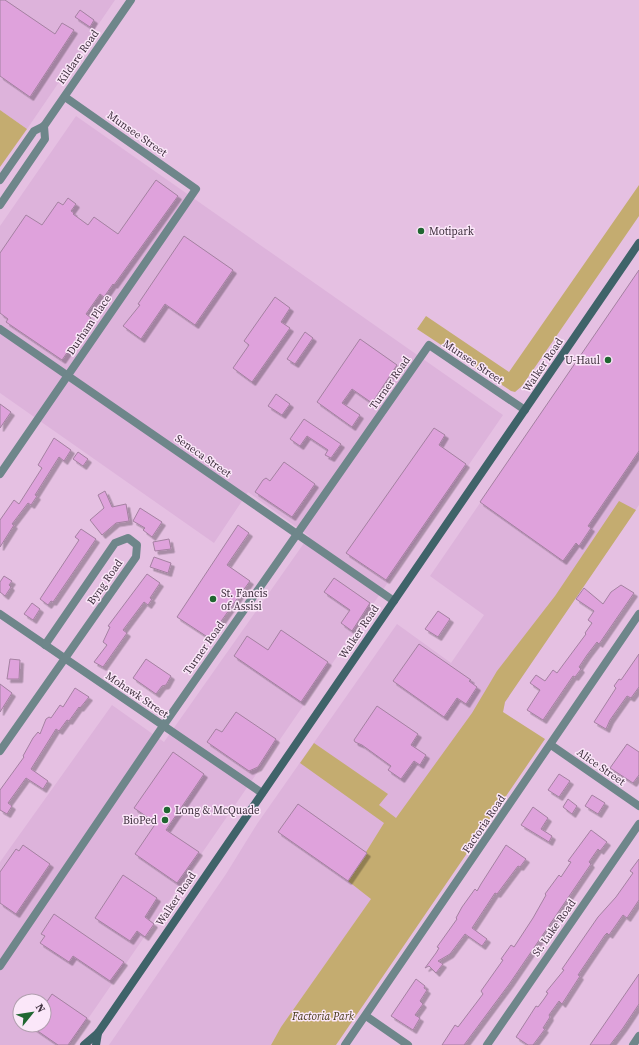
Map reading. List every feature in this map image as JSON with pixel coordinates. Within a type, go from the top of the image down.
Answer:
[{"type":"main road","name":"Walker Road","points":[[84,1045],[98,1033],[639,243]]},
{"type":"main road","name":"Walker Road","points":[[96,1045],[98,1033]]},
{"type":"street","name":"Kildare Road","points":[[0,180],[34,131],[44,126],[131,0]]},
{"type":"street","name":"Munsee Street","points":[[64,97],[196,189]]},
{"type":"street","name":"Kildare Road","points":[[0,205],[45,139],[44,126]]},
{"type":"street","name":"Durham Place","points":[[0,474],[196,189]]},
{"type":"street","name":"Seneca Street","points":[[0,329],[394,601]]},
{"type":"street","name":"Munsee Street","points":[[429,345],[524,410]]},
{"type":"street","name":"Turner Road","points":[[0,966],[164,726],[429,345]]},
{"type":"street","name":"Byng Road","points":[[0,751],[136,557],[137,545],[128,538],[115,543],[44,645]]},
{"type":"street","name":"Mohawk Street","points":[[0,614],[262,793]]},
{"type":"street","name":"Factoria Road","points":[[345,1045],[639,614]]},
{"type":"street","name":"Alice Street","points":[[551,745],[639,806]]},
{"type":"street","name":"St. Luke Road","points":[[487,1045],[639,824]]},
{"type":"street","points":[[366,1016],[408,1045]]},
{"type":"street","points":[[633,1045],[639,1036]]},
{"type":"shaded area","points":[[0,0],[115,0],[27,129],[0,110]]},
{"type":"shaded area","points":[[76,116],[503,415],[70,1045],[0,1045],[0,862],[112,705],[164,742],[309,536],[248,492],[214,543],[0,393],[0,226]]},
{"type":"shaded area","points":[[639,271],[639,505],[505,702],[503,712],[281,1027],[271,1045],[109,1045],[226,874],[257,824],[397,624],[451,663],[484,615],[430,576]]},
{"type":"green space","points":[[0,110],[27,129],[0,167]]},
{"type":"green space","points":[[639,185],[639,216],[522,386],[515,392],[511,391],[417,329],[426,316],[509,372]]},
{"type":"green space","name":"Factoria Park","points":[[619,501],[636,510],[505,702],[503,712],[545,739],[336,1045],[271,1045],[281,1027],[371,899],[348,881],[384,823],[300,763],[314,743],[388,794],[379,805],[396,818],[472,713],[497,671],[555,596]]},
{"type":"building","points":[[0,0],[5,0],[55,34],[62,23],[74,30],[30,97],[0,76]]},
{"type":"building","points":[[80,10],[94,20],[90,27],[75,17]]},
{"type":"building","points":[[156,180],[178,196],[114,285],[113,284],[104,297],[100,294],[86,314],[91,318],[62,360],[6,322],[8,319],[0,313],[0,253],[26,215],[42,225],[58,202],[63,205],[68,198],[76,204],[71,211],[74,213],[73,214],[88,225],[94,217],[118,234]]},
{"type":"building","points":[[184,236],[233,270],[195,325],[165,304],[141,339],[123,326],[140,305],[138,304]]},
{"type":"building","name":"U-Haul","points":[[639,270],[639,451],[588,526],[591,528],[579,546],[576,543],[563,561],[480,502]]},
{"type":"building","points":[[275,297],[290,308],[281,322],[290,328],[252,382],[233,368],[249,345],[244,341]]},
{"type":"building","points":[[305,332],[313,338],[295,364],[287,359]]},
{"type":"building","points":[[360,339],[397,365],[372,403],[352,389],[342,403],[360,415],[352,427],[317,402]]},
{"type":"building","points":[[276,394],[290,404],[282,415],[268,406]]},
{"type":"building","points":[[0,404],[11,412],[0,428]]},
{"type":"building","points":[[304,419],[341,444],[331,458],[325,455],[328,450],[307,436],[300,446],[290,439]]},
{"type":"building","points":[[434,428],[445,435],[439,445],[466,464],[386,580],[346,553]]},
{"type":"building","points":[[54,438],[71,450],[64,461],[59,457],[35,495],[37,496],[31,505],[28,503],[12,524],[14,525],[0,547],[0,520],[14,500],[19,504],[42,468],[38,465]]},
{"type":"building","points":[[78,452],[88,459],[83,466],[73,459]]},
{"type":"building","points":[[284,462],[315,484],[292,517],[255,492],[263,480],[266,478],[270,481]]},
{"type":"building","points":[[105,491],[112,507],[126,504],[129,521],[116,523],[102,535],[90,520],[104,508],[98,495]]},
{"type":"building","points":[[140,508],[162,522],[152,537],[143,530],[145,528],[133,521]]},
{"type":"building","name":"St. Fancis of Assisi","points":[[238,525],[249,533],[227,565],[250,581],[209,638],[177,617]]},
{"type":"building","points":[[81,529],[96,539],[53,602],[51,601],[48,605],[40,599],[79,540],[75,537]]},
{"type":"building","points":[[169,539],[171,549],[155,551],[153,542]]},
{"type":"building","points":[[154,557],[171,563],[168,573],[150,567]]},
{"type":"building","points":[[147,574],[160,583],[150,598],[152,599],[148,605],[144,602],[123,630],[127,633],[103,667],[94,662],[107,645],[103,642],[110,627],[108,626]]},
{"type":"building","points":[[4,576],[12,581],[9,585],[11,587],[5,596],[0,592],[0,582]]},
{"type":"building","points":[[334,578],[370,603],[352,631],[341,623],[350,610],[324,592]]},
{"type":"building","points":[[621,585],[634,593],[599,644],[597,642],[587,655],[579,667],[581,669],[575,677],[573,676],[543,720],[527,710],[540,690],[530,683],[536,675],[545,681],[553,670],[557,673],[586,634],[585,633],[592,623],[588,620],[594,611],[576,599],[584,588],[603,604],[611,592]]},
{"type":"building","points":[[32,603],[40,609],[33,620],[24,614]]},
{"type":"building","points":[[438,611],[450,619],[438,637],[425,629]]},
{"type":"building","points":[[281,630],[328,662],[301,702],[234,656],[247,636],[268,650]]},
{"type":"building","points":[[419,644],[471,680],[469,681],[477,687],[466,704],[457,698],[444,717],[393,681]]},
{"type":"building","points":[[639,654],[639,687],[631,698],[627,696],[610,720],[606,729],[594,722],[616,688],[614,686],[619,679],[621,680]]},
{"type":"building","points":[[10,659],[20,660],[19,679],[7,679]]},
{"type":"building","points":[[146,659],[171,676],[166,685],[162,686],[156,694],[133,678]]},
{"type":"building","points":[[0,684],[12,693],[0,712]]},
{"type":"building","points":[[75,688],[89,697],[80,708],[79,707],[69,721],[67,720],[59,731],[56,729],[31,769],[48,781],[43,789],[26,778],[8,803],[12,806],[7,814],[0,810],[0,790],[24,757],[23,756],[33,738],[38,732],[40,734],[46,719],[49,717],[51,718],[60,705],[63,707]]},
{"type":"building","points":[[377,706],[418,734],[411,745],[426,755],[420,765],[414,761],[401,779],[388,770],[391,766],[354,740]]},
{"type":"building","points":[[236,712],[276,739],[258,767],[249,771],[207,742],[216,729],[222,732]]},
{"type":"building","points":[[627,744],[639,752],[639,775],[633,783],[610,768]]},
{"type":"building","points":[[173,752],[204,774],[166,830],[199,852],[177,883],[135,854],[156,823],[134,808]]},
{"type":"building","points":[[559,774],[570,781],[559,797],[548,790]]},
{"type":"building","points":[[592,795],[605,803],[598,814],[585,806]]},
{"type":"building","points":[[568,799],[577,806],[572,814],[563,807]]},
{"type":"building","points":[[298,804],[367,853],[348,881],[278,832]]},
{"type":"building","points":[[533,807],[548,818],[541,829],[552,836],[549,842],[521,825]]},
{"type":"building","points":[[591,830],[607,842],[600,851],[598,849],[589,862],[591,864],[510,983],[464,1045],[442,1045],[455,1025],[458,1027],[483,994],[481,991],[503,960],[501,959],[511,945],[514,947],[533,918],[546,895],[545,894],[559,875],[561,877],[571,862],[568,861]]},
{"type":"building","points":[[23,845],[50,864],[16,914],[0,903],[0,872],[16,849],[19,851]]},
{"type":"building","points":[[506,845],[526,859],[520,867],[518,866],[497,894],[495,893],[472,928],[487,939],[482,946],[465,934],[450,954],[438,961],[443,964],[436,973],[429,966],[425,968],[439,948],[437,947],[457,919],[456,918],[462,907],[475,889],[477,891]]},
{"type":"building","points":[[639,859],[639,900],[627,918],[623,915],[609,935],[607,933],[605,935],[578,975],[580,976],[562,1004],[559,1001],[549,1015],[550,1017],[543,1028],[545,1029],[533,1045],[528,1045],[516,1037],[536,1006],[538,1007],[548,993],[546,992],[564,970],[562,969],[598,917],[616,897],[633,873],[630,871]]},
{"type":"building","points":[[123,875],[157,898],[145,917],[154,924],[145,937],[137,931],[130,941],[95,918]]},
{"type":"building","points":[[54,914],[124,962],[110,981],[73,956],[69,962],[40,943],[45,936],[41,934]]},
{"type":"building","points":[[639,974],[639,1004],[623,1028],[610,1045],[590,1045]]},
{"type":"building","points":[[416,979],[425,986],[424,988],[427,990],[420,1001],[423,1004],[415,1015],[420,1018],[413,1030],[391,1016]]},
{"type":"building","points":[[52,994],[87,1018],[68,1045],[58,1045],[41,1033],[52,1033]]},
{"type":"place","name":"Motipark","points":[[421,231]]},
{"type":"place","name":"U-Haul","points":[[608,360]]},
{"type":"place","name":"St. Fancis of Assisi","points":[[213,599]]},
{"type":"place","name":"Long & McQuade","points":[[167,810]]},
{"type":"place","name":"BioPed","points":[[165,820]]}]
